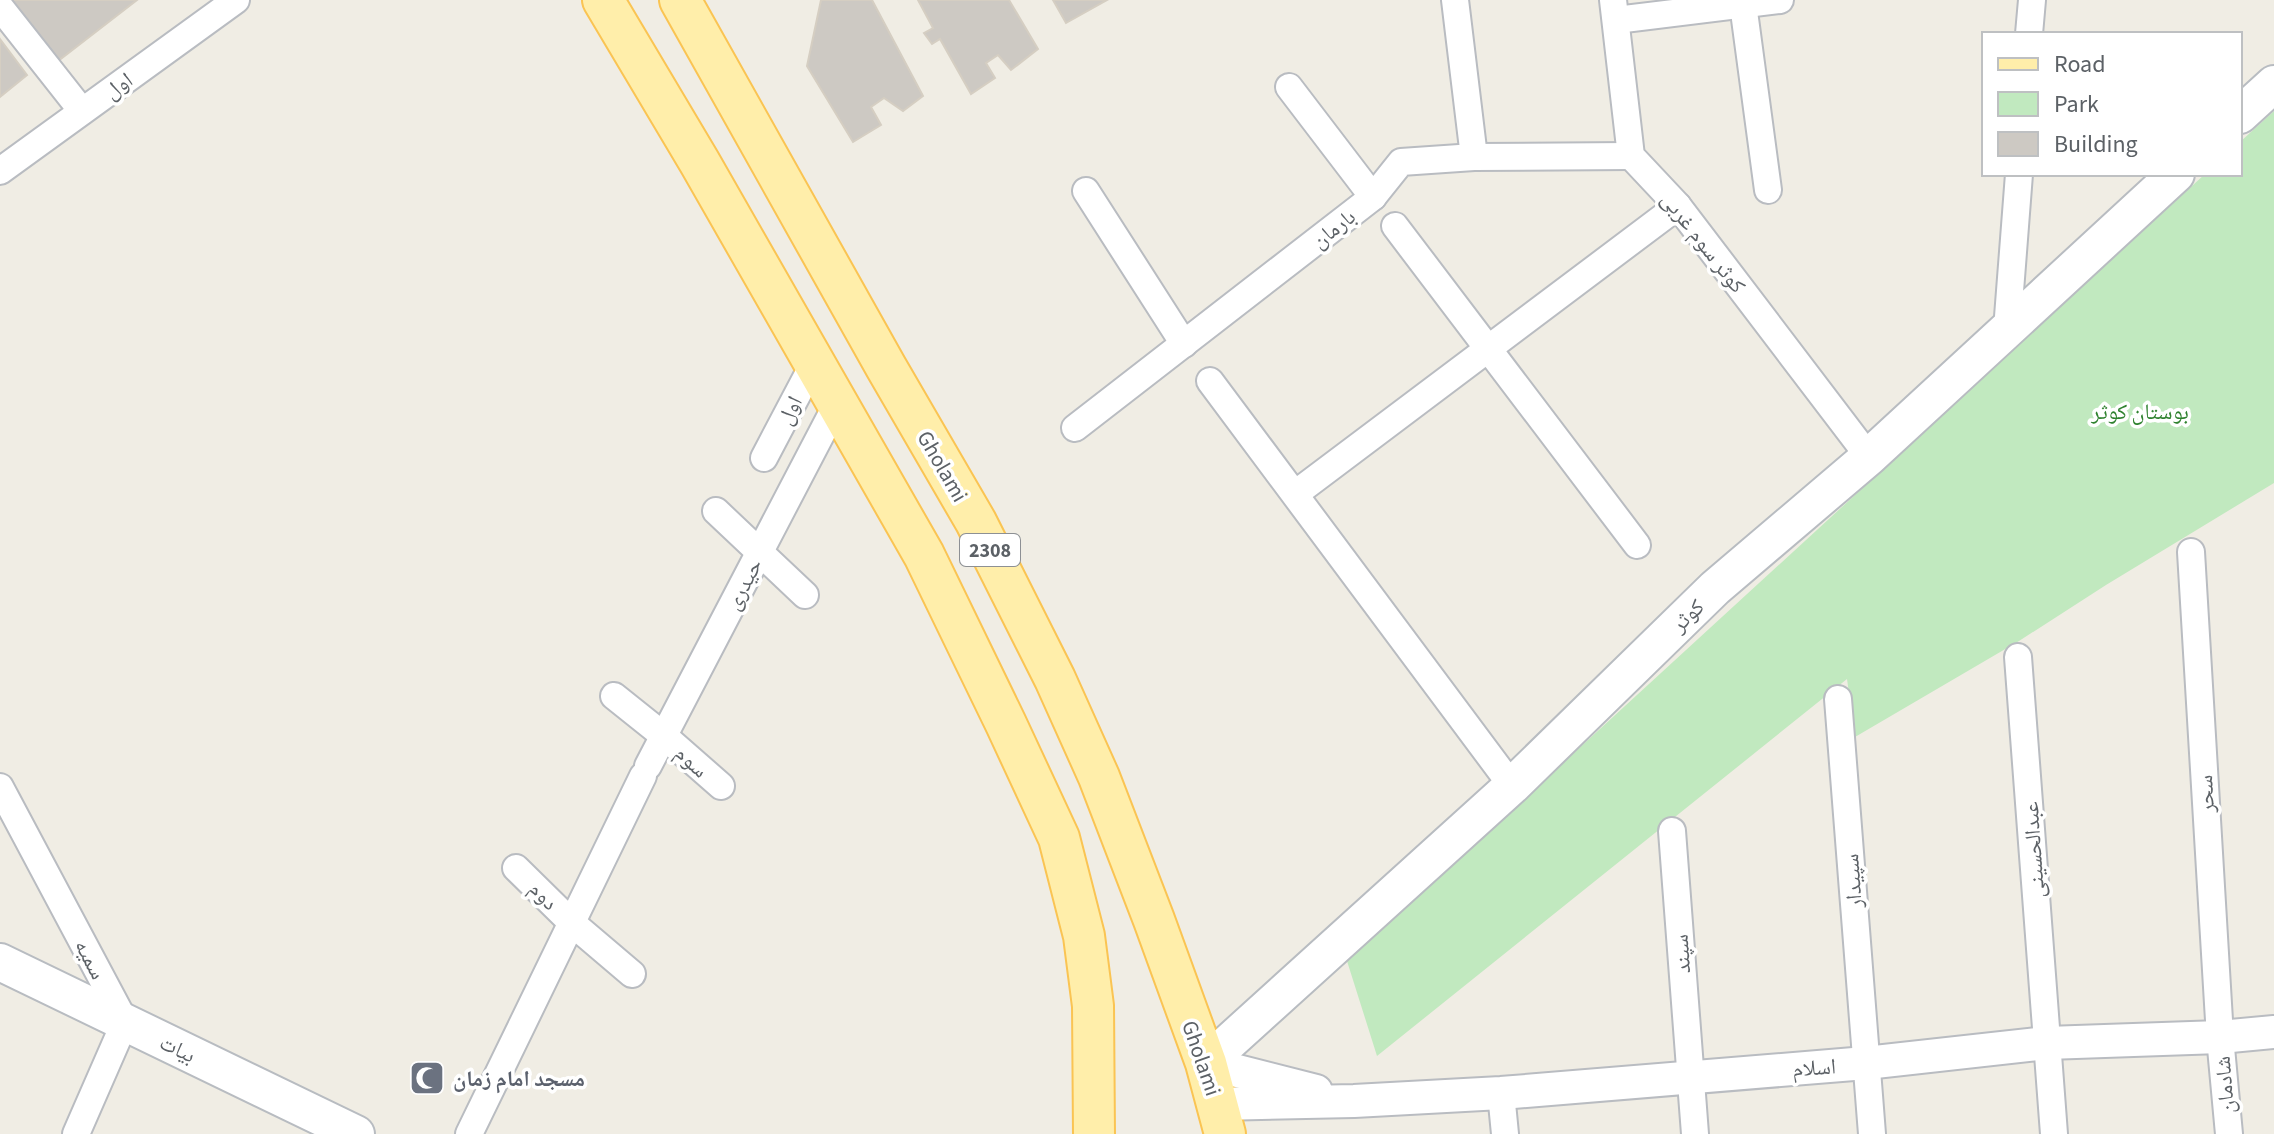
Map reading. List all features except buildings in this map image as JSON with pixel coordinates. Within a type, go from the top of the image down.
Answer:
[{"type":"main road","name":"2308","points":[[603,0],[815,361],[924,555],[1059,838],[1084,936],[1093,1006],[1094,1134]]},
{"type":"main road","name":"Gholami","points":[[680,0],[976,522],[1055,679],[1099,777],[1206,1063],[1221,1119]]},
{"type":"main road","points":[[2242,113],[2274,84]]},
{"type":"main road","name":"کوثر","points":[[1206,1063],[1512,786],[1715,588],[1869,457],[2174,176]]},
{"type":"main road","name":"بیات","points":[[0,962],[356,1134]]},
{"type":"street","name":"اول","points":[[0,171],[236,0]]},
{"type":"street","points":[[1455,0],[1474,157]]},
{"type":"street","points":[[1631,156],[1614,10],[1780,0]]},
{"type":"street","points":[[2029,32],[2032,0]]},
{"type":"street","points":[[1743,4],[1768,190]]},
{"type":"street","points":[[0,7],[82,111]]},
{"type":"street","points":[[1289,87],[1373,197]]},
{"type":"street","name":"بارمان","points":[[1075,428],[1373,197],[1401,162],[1474,157],[1631,156]]},
{"type":"street","name":"کوثر سوم غربی","points":[[1631,156],[1678,206],[1869,457]]},
{"type":"street","points":[[2007,330],[2019,176]]},
{"type":"street","points":[[1086,191],[1184,344]]},
{"type":"street","points":[[1295,494],[1678,206]]},
{"type":"street","points":[[1395,226],[1637,545]]},
{"type":"street","name":"اول","points":[[764,458],[815,361]]},
{"type":"street","points":[[1210,381],[1512,786]]},
{"type":"street","name":"حیدری","points":[[469,1134],[646,771],[838,402]]},
{"type":"street","points":[[716,511],[805,595]]},
{"type":"street","name":"سحر","points":[[2191,552],[2220,1037]]},
{"type":"street","name":"عبدالحسینی","points":[[2018,657],[2054,1134]]},
{"type":"street","name":"سوم","points":[[614,696],[721,786]]},
{"type":"street","name":"سپیدار","points":[[1838,699],[1872,1134]]},
{"type":"street","name":"سمیه","points":[[0,787],[125,1022]]},
{"type":"street","name":"سپند","points":[[1672,831],[1695,1134]]},
{"type":"street","name":"دوم","points":[[516,868],[572,923]]},
{"type":"street","points":[[572,923],[632,974]]},
{"type":"street","points":[[76,1134],[125,1022]]},
{"type":"street","name":"اسلام","points":[[1221,1119],[1354,1101],[1501,1093],[1866,1063],[2047,1043],[2274,1032]]},
{"type":"street","name":"شادمان","points":[[2220,1037],[2229,1134]]},
{"type":"street","points":[[1206,1063],[1354,1101]]},
{"type":"street","points":[[1501,1093],[1505,1134]]},
{"type":"green space","name":"بوستان کوثر","points":[[2274,111],[2274,483],[2019,641],[1855,737],[1847,679],[1377,1056],[1347,961],[2203,176],[2242,176],[2242,140]]},
{"type":"place","name":"مسجد امام زمان","points":[[427,1078]]}]
